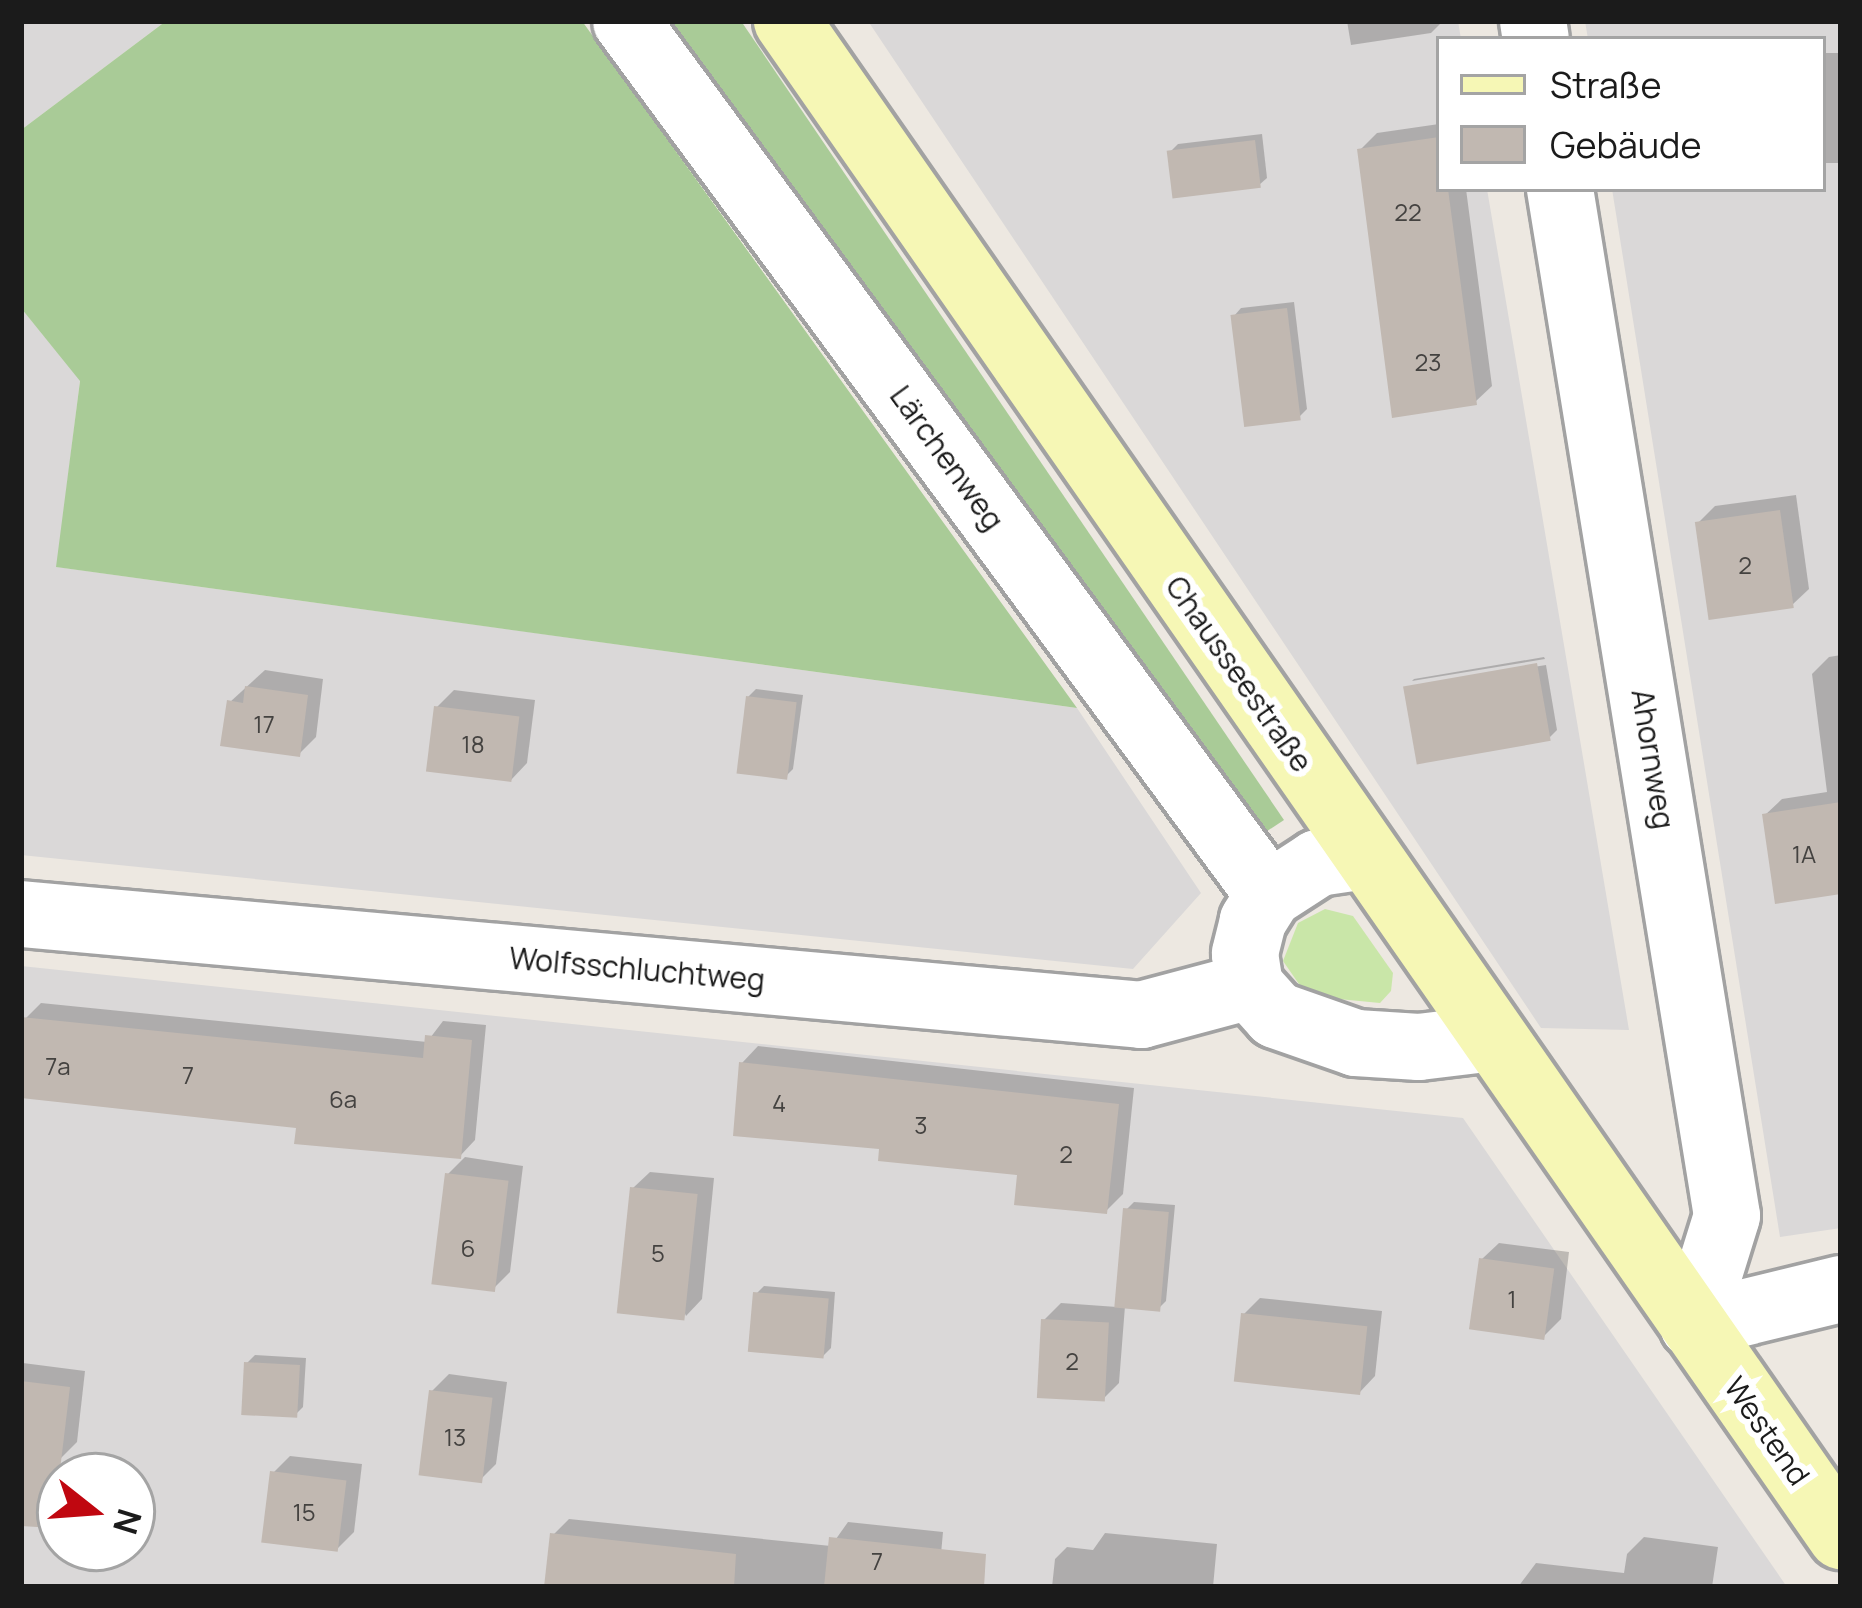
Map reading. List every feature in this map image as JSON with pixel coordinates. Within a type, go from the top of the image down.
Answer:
[{"type":"main road","name":"Chausseestraße","points":[[787,21],[1693,1325]]},
{"type":"main road","name":"Westend","points":[[1693,1325],[1841,1536]]},
{"type":"street","name":"Lärchenweg","points":[[626,21],[1269,895]]},
{"type":"street","name":"Ahornweg","points":[[1560,192],[1727,1216],[1693,1325]]},
{"type":"street","points":[[1365,856],[1318,863],[1269,895],[1253,921],[1245,954],[1250,986],[1276,1015],[1356,1043],[1419,1047],[1492,1038]]},
{"type":"street","name":"Wolfsschluchtweg","points":[[21,914],[1141,1015],[1250,986]]},
{"type":"street","points":[[1693,1325],[1841,1288]]},
{"type":"shaded area","points":[[21,21],[166,21],[21,130]]},
{"type":"shaded area","points":[[868,21],[1458,21],[1460,36],[1436,36],[1436,192],[1488,192],[1629,1030],[1541,1028]]},
{"type":"shaded area","points":[[1585,21],[1841,21],[1841,1228],[1780,1237],[1612,192],[1826,192],[1826,36],[1588,36]]},
{"type":"shaded area","points":[[21,308],[80,380],[57,567],[1077,708],[1201,893],[1133,969],[21,855]]},
{"type":"shaded area","points":[[21,966],[1463,1118],[1787,1587],[21,1587]]},
{"type":"green space","points":[[166,21],[582,21],[1077,708],[56,567],[80,381],[21,308],[21,130]]},
{"type":"green space","points":[[669,21],[741,21],[1284,820],[1255,839]]},
{"type":"green space","points":[[1325,909],[1353,916],[1393,973],[1391,991],[1380,1003],[1318,997],[1301,987],[1283,961],[1298,923]]},
{"type":"building","points":[[1436,137],[1436,192],[1448,192],[1477,405],[1392,418],[1357,149]]},
{"type":"building","points":[[1255,140],[1261,188],[1173,198],[1167,151]]},
{"type":"building","points":[[1287,308],[1301,420],[1244,427],[1230,315]]},
{"type":"building","points":[[1780,510],[1794,608],[1709,620],[1695,522]]},
{"type":"building","points":[[1537,663],[1551,741],[1417,764],[1403,687]]},
{"type":"building","points":[[245,686],[308,695],[300,757],[220,746],[227,700],[243,703]]},
{"type":"building","points":[[746,696],[797,702],[787,780],[736,773]]},
{"type":"building","points":[[434,706],[519,716],[511,782],[426,772]]},
{"type":"building","points":[[1841,802],[1841,894],[1775,904],[1762,814]]},
{"type":"building","points":[[21,1017],[423,1058],[425,1035],[472,1040],[461,1159],[294,1144],[296,1128],[21,1098]]},
{"type":"building","points":[[739,1062],[1119,1104],[1107,1214],[1014,1205],[1017,1175],[878,1161],[879,1149],[733,1136]]},
{"type":"building","points":[[445,1173],[509,1181],[495,1292],[431,1284]]},
{"type":"building","points":[[630,1187],[698,1194],[684,1320],[617,1313]]},
{"type":"building","points":[[1123,1208],[1169,1212],[1160,1312],[1114,1308]]},
{"type":"building","points":[[1479,1258],[1554,1269],[1544,1340],[1469,1329]]},
{"type":"building","points":[[753,1292],[829,1299],[823,1358],[748,1352]]},
{"type":"building","points":[[1241,1313],[1367,1326],[1360,1395],[1234,1382]]},
{"type":"building","points":[[1041,1319],[1109,1323],[1105,1401],[1037,1398]]},
{"type":"building","points":[[244,1362],[300,1365],[297,1418],[241,1415]]},
{"type":"building","points":[[21,1381],[70,1387],[62,1452],[36,1452],[36,1527],[21,1526]]},
{"type":"building","points":[[429,1390],[493,1398],[482,1483],[419,1475]]},
{"type":"building","points":[[270,1471],[346,1480],[338,1552],[261,1542]]},
{"type":"building","points":[[550,1533],[736,1554],[734,1587],[544,1587]]},
{"type":"building","points":[[829,1537],[986,1554],[984,1587],[824,1587]]}]
